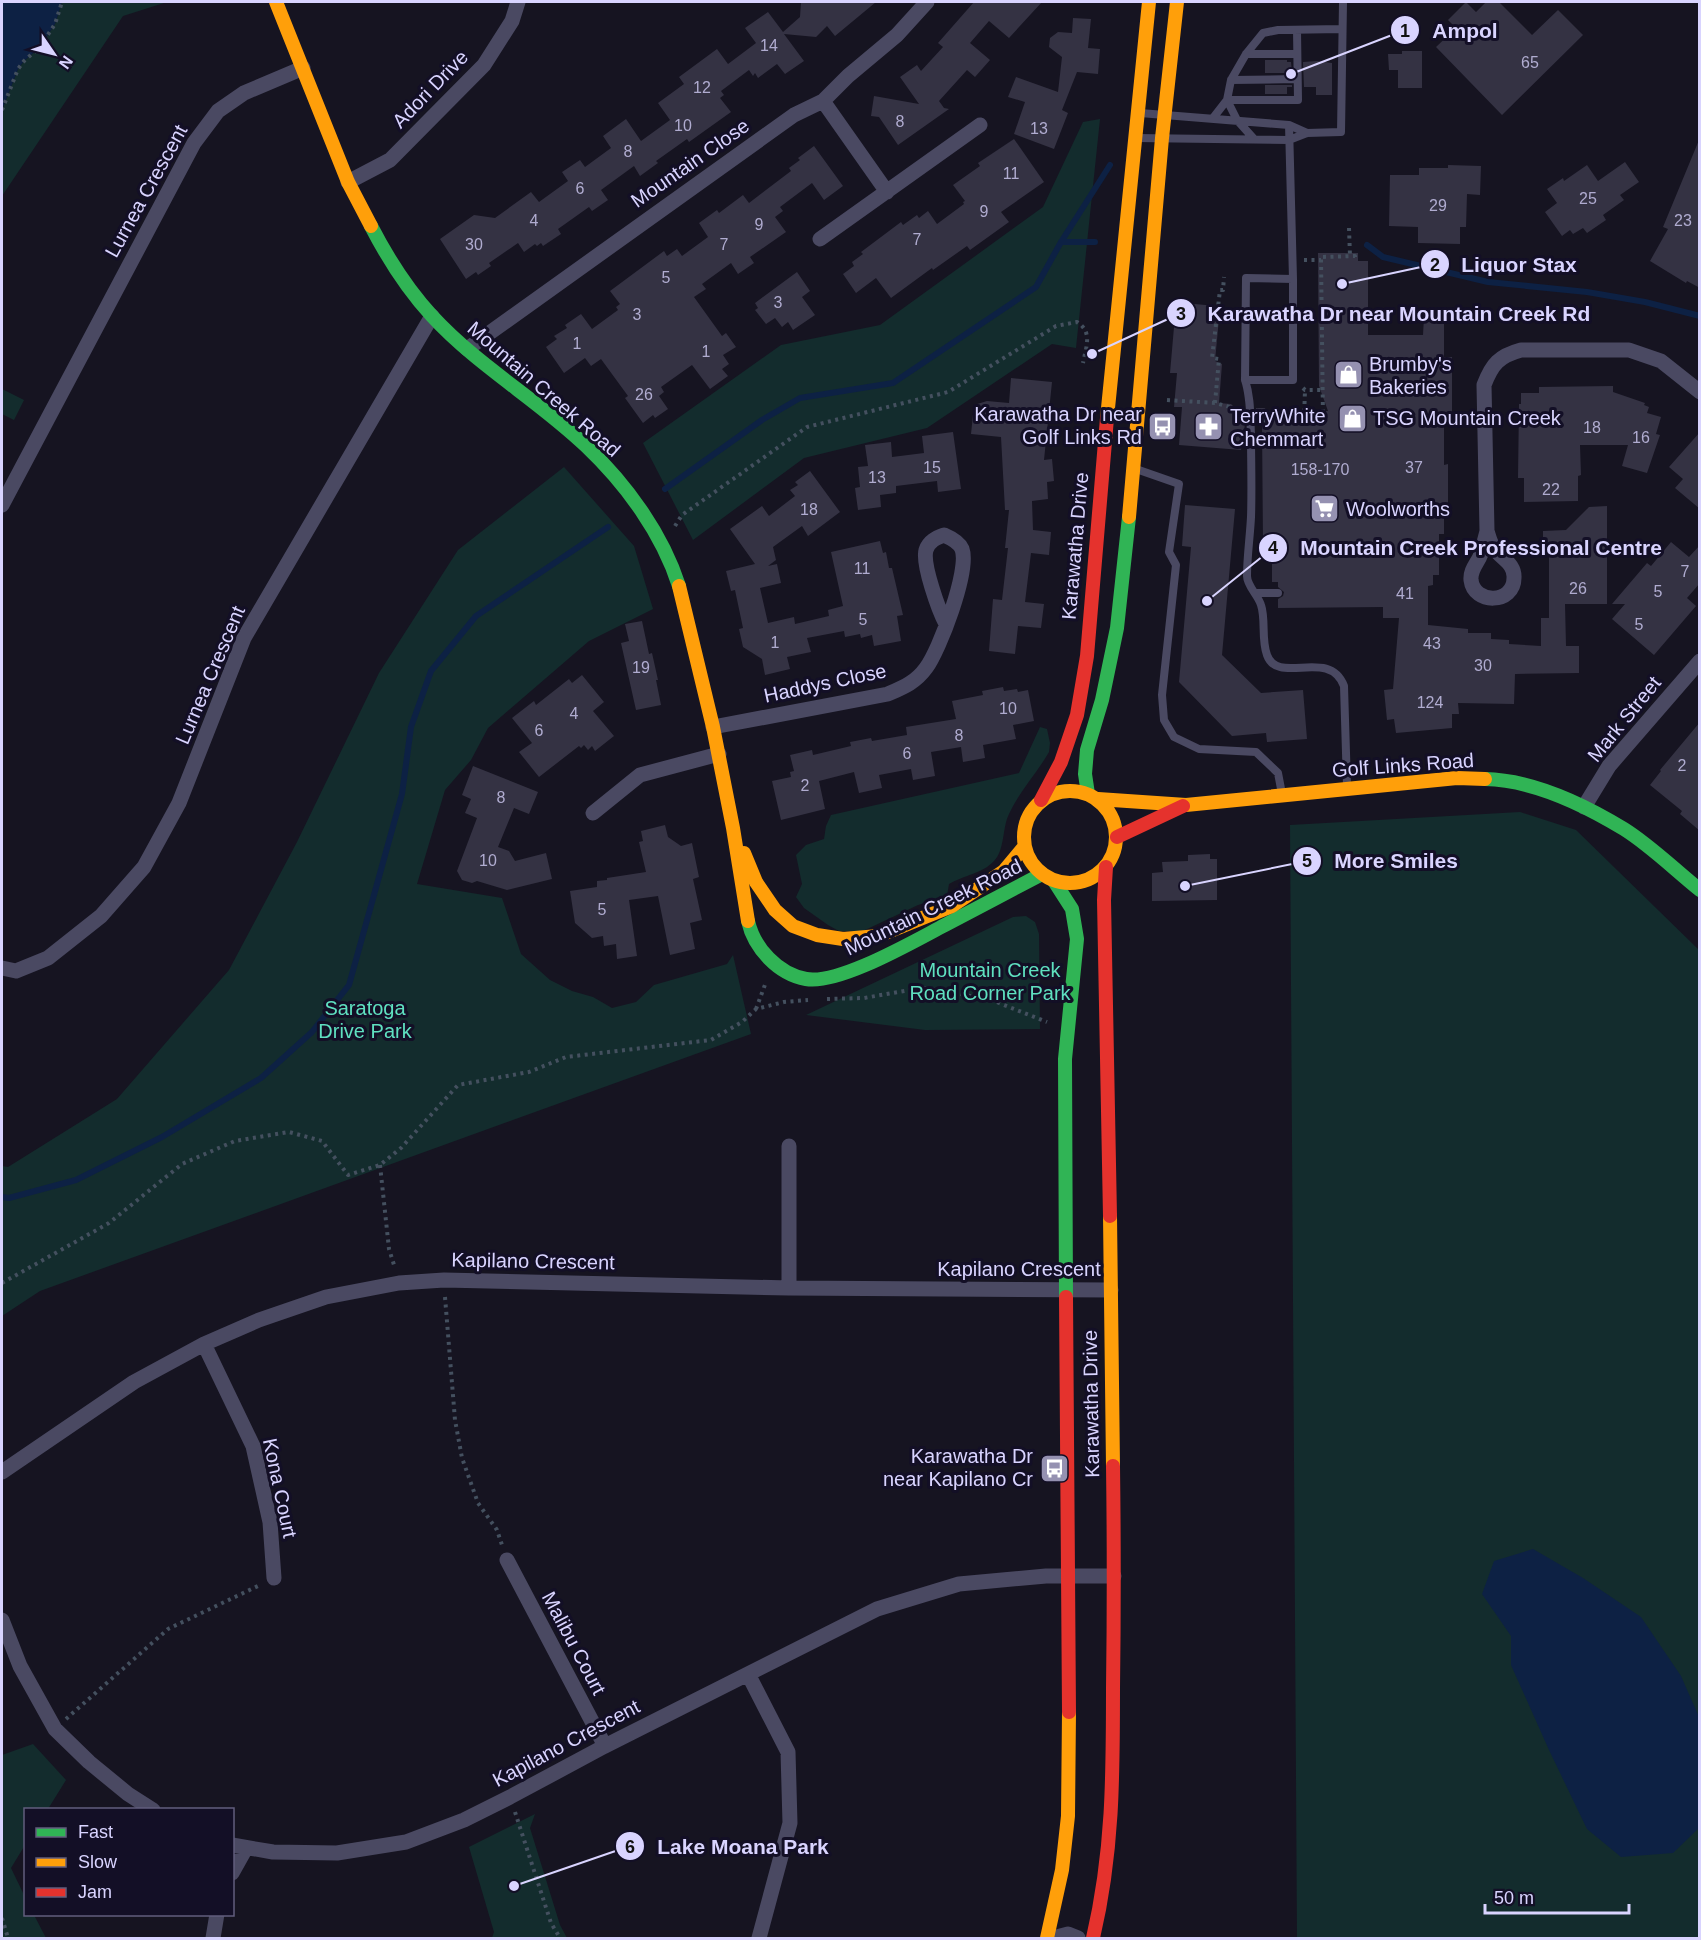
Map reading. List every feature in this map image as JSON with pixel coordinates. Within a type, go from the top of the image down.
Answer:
[{"type":"main road","name":"Mountain Creek Road","points":[[276,2],[348,182],[385,253],[432,316],[467,349],[586,446],[626,490],[653,529],[678,582],[719,754],[751,935],[763,952],[780,968],[806,979],[827,978],[873,962],[1048,877]]},
{"type":"main road","name":"Karawatha Drive","points":[[1041,800],[1061,762],[1074,724],[1087,656],[1105,434],[1149,2]]},
{"type":"main road","points":[[1093,796],[1085,774],[1087,750],[1117,628],[1135,468],[1164,115],[1178,2]]},
{"type":"main road","name":"Golf Links Road","points":[[1093,796],[1186,805],[1457,778],[1491,779],[1533,786],[1584,807],[1625,830],[1700,890]]},
{"type":"main road","points":[[1065,790],[1077,790],[1093,796],[1108,809],[1115,823],[1117,837],[1114,853],[1106,867],[1095,876],[1082,882],[1068,884],[1048,877],[1034,866],[1024,847],[1024,834],[1026,821],[1032,809],[1041,800],[1065,790]]},
{"type":"main road","name":"Golf Links Road","points":[[1117,837],[1186,805]]},
{"type":"main road","name":"Mountain Creek Road","points":[[733,828],[756,882],[775,909],[793,926],[817,935],[843,939],[878,936],[952,906],[1004,871],[1024,847]]},
{"type":"main road","name":"Karawatha Drive","points":[[1093,1938],[1102,1899],[1111,1828],[1113,1763],[1114,1576],[1104,900],[1106,867]]},
{"type":"main road","name":"Karawatha Drive","points":[[1047,1938],[1062,1869],[1068,1815],[1070,1760],[1065,1059],[1077,939],[1072,909],[1048,877]]},
{"type":"street","name":"Adori Drive","points":[[348,182],[390,160],[484,65],[512,21],[518,2]]},
{"type":"street","name":"Mountain Close","points":[[467,349],[794,115],[823,101],[848,76],[897,35],[927,2]]},
{"type":"street","name":"Lurnea Crescent","points":[[2,505],[194,142],[218,111],[244,93],[303,68]]},
{"type":"street","points":[[823,101],[887,192]]},
{"type":"street","points":[[820,239],[980,125]]},
{"type":"street","name":"Lurnea Crescent","points":[[2,968],[16,971],[48,958],[101,916],[144,867],[179,803],[244,638],[432,316]]},
{"type":"street","points":[[1487,531],[1484,385],[1490,369],[1506,354],[1521,350],[1629,350],[1661,361],[1700,392]]},
{"type":"street","name":"Haddys Close","points":[[713,727],[888,694],[912,683],[926,669],[935,654],[953,610],[962,549],[955,540],[944,535],[933,540],[926,551],[927,568],[940,614],[946,624]]},
{"type":"street","name":"Mark Street","points":[[1584,807],[1609,766],[1700,661]]},
{"type":"street","points":[[593,813],[640,775],[719,754]]},
{"type":"street","points":[[789,1146],[789,1288]]},
{"type":"street","name":"Kapilano Crescent","points":[[2,1472],[134,1382],[204,1344],[259,1320],[326,1297],[399,1283],[444,1280],[789,1288],[1111,1290]]},
{"type":"street","name":"Kona Court","points":[[204,1344],[253,1446],[270,1522],[274,1578]]},
{"type":"street","name":"Malibu Court","points":[[507,1560],[604,1746]]},
{"type":"street","name":"Kapilano Crescent","points":[[239,1846],[273,1852],[337,1853],[406,1842],[464,1820],[604,1746],[877,1609],[959,1584],[993,1579],[1068,1575],[1114,1576]]},
{"type":"street","points":[[2,1620],[20,1666],[55,1729],[89,1762],[128,1794],[151,1808]]},
{"type":"street","points":[[748,1674],[788,1752],[790,1823],[759,1938]]},
{"type":"street","points":[[234,1865],[239,1846]]},
{"type":"street","points":[[213,1938],[217,1916]]},
{"type":"street","points":[[1053,1938],[1068,1934],[1078,1938]]},
{"type":"lane","points":[[1136,141],[1162,138],[1289,140],[1307,133],[1341,132],[1343,2]]},
{"type":"lane","points":[[1213,118],[1227,100],[1231,80],[1246,54],[1263,33],[1278,30],[1342,29]]},
{"type":"lane","points":[[1227,100],[1298,100],[1297,30]]},
{"type":"lane","points":[[1246,54],[1297,54]]},
{"type":"lane","points":[[1231,80],[1298,79]]},
{"type":"lane","points":[[1227,100],[1237,120],[1254,139]]},
{"type":"lane","points":[[1138,113],[1289,125],[1307,133]]},
{"type":"lane","points":[[1245,380],[1293,380],[1289,125]]},
{"type":"lane","points":[[1293,279],[1246,278],[1245,380],[1250,399],[1252,481],[1247,580],[1262,605],[1265,646],[1269,659],[1277,666],[1287,668],[1324,667],[1335,672],[1344,686],[1347,788]]},
{"type":"lane","points":[[1135,468],[1179,484],[1169,552],[1176,565],[1162,695],[1164,720],[1174,736],[1199,749],[1256,752],[1278,773],[1282,795]]},
{"type":"lane","points":[[1256,593],[1278,592]]},
{"type":"path","points":[[2,110],[18,69],[39,48],[55,24],[62,2]]},
{"type":"path","points":[[1349,228],[1350,256]]},
{"type":"path","points":[[1256,420],[1323,419],[1321,257],[1355,256],[1355,261]]},
{"type":"path","points":[[1215,403],[1219,359],[1212,358],[1217,310],[1224,277]]},
{"type":"path","points":[[675,526],[682,515],[807,427],[948,392],[1056,326],[1077,322],[1083,326],[1088,333],[1083,363]]},
{"type":"path","points":[[1293,380],[1305,390],[1323,390]]},
{"type":"path","points":[[1304,419],[1305,390]]},
{"type":"path","points":[[1167,400],[1215,403],[1230,407],[1240,419],[1244,419]]},
{"type":"path","points":[[756,1010],[760,993],[769,976]]},
{"type":"path","points":[[822,1000],[864,998],[921,988],[994,1001],[1047,1022]]},
{"type":"path","points":[[2,1283],[109,1223],[182,1164],[235,1141],[289,1132],[322,1142],[348,1175],[380,1165],[401,1148],[458,1085],[529,1072],[566,1057],[711,1040],[742,1022],[756,1010],[784,1002],[812,1000]]},
{"type":"path","points":[[380,1165],[389,1249],[399,1283]]},
{"type":"path","points":[[444,1280],[455,1420],[462,1458],[478,1503],[497,1530],[507,1560]]},
{"type":"path","points":[[55,1729],[168,1629],[274,1578]]},
{"type":"path","points":[[510,1797],[551,1923],[560,1938]]},
{"type":"path","points":[[2,1918],[8,1938]]},
{"type":"green space","points":[[62,2],[167,2],[123,16],[2,196],[2,110],[18,69],[39,48],[55,24]]},
{"type":"green space","points":[[1100,119],[1076,348],[1052,344],[927,428],[804,458],[693,540],[643,443],[781,345],[880,325],[1043,207],[1083,122]]},
{"type":"green space","points":[[2,389],[24,400],[14,420],[2,414]]},
{"type":"green space","name":"Saratoga Drive Park","points":[[564,467],[634,546],[653,609],[589,641],[488,728],[471,760],[445,790],[417,884],[502,898],[521,954],[550,980],[572,991],[593,997],[612,1008],[636,1002],[654,985],[727,964],[733,955],[751,1034],[40,1291],[2,1316],[2,1166],[8,1167],[117,1099],[229,970],[297,842],[379,673],[458,550]]},
{"type":"green space","points":[[1040,727],[1047,729],[1049,752],[1013,806],[998,856],[989,865],[949,884],[947,896],[918,905],[863,931],[839,931],[804,908],[796,897],[802,884],[796,855],[806,845],[824,839],[831,815],[1019,773]]},
{"type":"green space","points":[[1520,812],[1576,830],[1699,950],[1699,1938],[1297,1938],[1290,825]]},
{"type":"green space","name":"Mountain Creek Road Corner Park","points":[[1026,916],[1035,922],[1039,934],[1040,1029],[925,1030],[806,1015],[1013,917]]},
{"type":"green space","points":[[33,1744],[66,1780],[49,1808],[24,1808],[24,1847],[11,1868],[24,1895],[24,1916],[35,1916],[46,1938],[2,1938],[2,1755]]},
{"type":"green space","points":[[535,1814],[530,1828],[560,1925],[567,1938],[492,1938],[494,1932],[469,1847]]},
{"type":"water","points":[[2,2],[62,2],[55,24],[39,48],[18,69],[2,110]]},
{"type":"water","points":[[1533,1549],[1583,1578],[1641,1617],[1681,1676],[1699,1717],[1699,1828],[1673,1853],[1621,1857],[1587,1829],[1549,1750],[1511,1665],[1511,1636],[1482,1594],[1494,1561]]},
{"type":"building","points":[[801,2],[876,2],[835,36],[827,26],[816,37],[784,34],[804,61],[785,74],[777,64],[758,78],[755,73],[753,76],[749,70],[721,91],[724,95],[720,98],[731,112],[689,142],[687,139],[656,161],[658,163],[640,176],[634,166],[601,190],[608,200],[592,211],[589,207],[558,229],[561,234],[543,246],[541,243],[537,246],[535,244],[524,252],[518,243],[489,263],[491,266],[478,275],[476,272],[466,279],[440,239],[474,215],[495,218],[531,192],[539,202],[568,181],[562,172],[580,160],[585,167],[611,148],[603,136],[626,119],[641,141],[670,120],[658,103],[684,84],[679,77],[717,49],[728,64],[756,43],[745,28],[768,12],[783,32],[800,17]]},
{"type":"building","points":[[974,2],[1042,2],[1009,38],[989,21],[970,43],[990,60],[975,77],[967,70],[939,101],[944,108],[949,109],[898,145],[879,117],[871,116],[874,96],[919,104],[900,77],[917,65],[921,71],[943,47],[938,43]]},
{"type":"building","points":[[1466,2],[1476,12],[1486,2],[1499,2],[1532,35],[1558,10],[1583,35],[1502,115],[1436,47],[1456,28],[1448,20]]},
{"type":"building","points":[[1073,18],[1091,19],[1088,48],[1100,49],[1098,74],[1077,72],[1062,110],[1068,113],[1054,149],[1014,134],[1025,102],[1008,97],[1016,77],[1058,92],[1062,57],[1049,47],[1050,38],[1058,32],[1072,33]]},
{"type":"building","points":[[1402,51],[1422,51],[1422,88],[1398,88],[1398,70],[1389,70],[1388,54],[1402,54]]},
{"type":"building","points":[[1265,60],[1287,60],[1291,62],[1292,73],[1265,73]]},
{"type":"building","points":[[1303,62],[1332,63],[1332,95],[1316,95],[1316,87],[1304,87]]},
{"type":"building","points":[[1265,85],[1292,85],[1292,87],[1287,87],[1287,94],[1265,94]]},
{"type":"building","points":[[1014,139],[1044,182],[1001,212],[1009,222],[970,250],[967,246],[933,270],[932,268],[891,298],[876,278],[856,293],[843,274],[854,266],[852,262],[863,254],[861,252],[901,222],[903,225],[917,215],[919,218],[928,211],[937,224],[964,204],[965,201],[953,185],[980,166],[978,163]]},
{"type":"building","points":[[1699,140],[1700,288],[1687,281],[1686,283],[1650,261],[1668,229],[1663,227]]},
{"type":"building","points":[[814,146],[843,186],[824,200],[812,183],[780,207],[783,211],[775,217],[786,232],[750,257],[754,263],[738,274],[731,263],[702,284],[706,289],[694,297],[722,336],[726,333],[736,347],[723,355],[729,364],[722,369],[728,376],[710,389],[692,365],[661,387],[664,392],[659,396],[668,409],[655,418],[653,415],[643,423],[625,398],[628,396],[601,359],[591,366],[585,358],[564,373],[546,347],[557,339],[554,336],[567,328],[565,325],[581,314],[592,329],[618,310],[616,307],[620,304],[610,291],[664,251],[667,256],[677,249],[682,256],[708,237],[699,223],[717,210],[719,213],[743,195],[749,203],[791,171],[789,168],[800,160],[798,158]]},
{"type":"building","points":[[1625,162],[1639,182],[1620,195],[1624,200],[1603,215],[1606,220],[1587,233],[1583,228],[1573,234],[1570,230],[1562,236],[1545,212],[1557,203],[1547,189],[1563,178],[1564,181],[1587,165],[1598,181]]},
{"type":"building","points":[[1448,165],[1481,166],[1480,195],[1467,194],[1466,227],[1460,227],[1460,244],[1418,243],[1418,227],[1389,226],[1390,175],[1419,175],[1419,168],[1448,168]]},
{"type":"building","points":[[1318,253],[1358,253],[1358,261],[1368,261],[1368,335],[1423,335],[1424,317],[1444,317],[1444,357],[1452,357],[1452,412],[1450,412],[1449,425],[1444,425],[1444,465],[1448,464],[1448,518],[1444,518],[1444,534],[1439,534],[1439,575],[1433,575],[1433,585],[1428,586],[1428,625],[1468,629],[1468,633],[1491,633],[1491,639],[1509,640],[1509,644],[1541,646],[1541,618],[1549,618],[1549,552],[1543,552],[1543,531],[1566,530],[1589,507],[1607,506],[1607,604],[1565,604],[1566,646],[1579,646],[1579,673],[1515,674],[1514,704],[1458,703],[1459,714],[1452,714],[1452,728],[1396,733],[1394,719],[1387,720],[1384,690],[1393,689],[1399,618],[1383,618],[1383,607],[1278,608],[1278,599],[1283,596],[1284,592],[1278,587],[1278,582],[1272,582],[1272,553],[1263,544],[1262,424],[1257,424],[1256,408],[1265,408],[1266,411],[1328,411],[1319,386]]},
{"type":"building","points":[[797,272],[810,291],[802,297],[815,315],[793,330],[788,322],[782,327],[775,318],[766,324],[755,310],[758,308],[755,303]]},
{"type":"building","points":[[1184,303],[1220,308],[1215,361],[1222,364],[1219,403],[1231,404],[1236,409],[1244,409],[1245,424],[1241,450],[1179,445],[1182,407],[1174,407],[1177,373],[1170,373],[1176,304],[1184,305]]},
{"type":"building","points":[[1011,378],[1052,382],[1044,460],[1052,459],[1054,481],[1047,482],[1048,499],[1032,501],[1033,530],[1051,532],[1049,555],[1031,553],[1025,602],[1044,604],[1041,628],[1018,626],[1015,654],[989,651],[993,599],[1002,600],[1008,548],[1005,548],[1009,510],[1005,510],[1001,437],[971,434],[974,405],[987,401],[1009,403]]},
{"type":"building","points":[[1613,386],[1613,392],[1645,403],[1644,405],[1649,407],[1647,413],[1661,417],[1656,434],[1660,435],[1647,473],[1622,466],[1628,445],[1580,445],[1581,475],[1578,476],[1578,501],[1524,502],[1524,478],[1518,478],[1521,393],[1539,393],[1539,387]]},
{"type":"building","points":[[953,432],[961,489],[938,492],[937,481],[896,486],[896,493],[880,495],[881,507],[858,510],[855,488],[860,487],[858,467],[868,466],[865,445],[891,442],[892,457],[924,453],[922,436]]},
{"type":"building","points":[[1700,432],[1700,509],[1675,488],[1683,479],[1669,467]]},
{"type":"building","points":[[810,471],[840,512],[808,536],[802,526],[773,547],[776,560],[768,566],[777,564],[781,583],[760,588],[768,623],[794,617],[795,624],[829,616],[828,610],[843,606],[831,552],[880,541],[883,553],[886,552],[889,568],[892,568],[903,615],[897,616],[901,641],[874,646],[872,635],[861,638],[860,634],[845,637],[844,631],[807,638],[811,652],[787,657],[790,669],[765,675],[762,659],[743,647],[739,629],[743,628],[735,590],[731,591],[726,571],[755,564],[730,529],[762,506],[769,516],[795,496],[790,490],[798,485],[795,482]]},
{"type":"building","points":[[1185,505],[1235,509],[1222,655],[1261,693],[1303,690],[1307,739],[1267,742],[1266,733],[1232,736],[1179,682],[1191,547],[1182,546]]},
{"type":"building","points":[[1671,542],[1689,557],[1700,545],[1700,583],[1687,598],[1696,606],[1654,655],[1612,619],[1625,604],[1612,604],[1647,563],[1651,566]]},
{"type":"building","points":[[642,621],[649,654],[652,653],[661,705],[636,710],[621,643],[629,641],[625,624]]},
{"type":"building","points":[[582,675],[604,702],[593,711],[614,736],[595,751],[592,746],[588,750],[584,745],[581,748],[579,746],[539,777],[519,752],[532,743],[512,718],[534,701],[536,705],[569,679],[572,683]]},
{"type":"building","points":[[1003,687],[1004,691],[1028,690],[1034,721],[1013,725],[1016,739],[983,745],[985,758],[963,762],[961,747],[931,752],[935,776],[913,780],[911,769],[879,775],[882,788],[859,793],[854,772],[819,781],[825,809],[781,820],[772,781],[791,777],[790,772],[794,771],[790,755],[812,750],[813,755],[851,746],[850,742],[907,735],[906,727],[956,719],[952,701],[983,695],[982,691]]},
{"type":"building","points":[[1700,722],[1700,831],[1680,814],[1682,811],[1650,785]]},
{"type":"building","points":[[473,766],[538,792],[529,814],[514,808],[498,847],[509,851],[515,861],[546,853],[552,879],[507,890],[477,881],[472,883],[462,880],[457,871],[477,818],[465,813],[471,799],[462,795]]},
{"type":"building","points":[[665,825],[668,837],[681,846],[692,843],[699,877],[693,879],[702,920],[690,923],[695,949],[670,955],[658,896],[629,900],[637,956],[617,959],[616,944],[604,946],[603,936],[592,938],[575,923],[570,891],[597,887],[597,881],[607,880],[607,878],[646,872],[639,842],[643,841],[641,831]]},
{"type":"building","points":[[1210,854],[1210,859],[1217,859],[1217,900],[1152,901],[1152,873],[1163,872],[1162,862],[1188,861],[1188,855]]},
{"type":"waterway","points":[[665,489],[762,420],[800,398],[893,383],[1036,287],[1061,242],[1110,165]]},
{"type":"waterway","points":[[1061,242],[1095,242]]},
{"type":"waterway","points":[[1367,245],[1383,257],[1488,282],[1587,292],[1645,302],[1700,316]]},
{"type":"waterway","points":[[2,1197],[9,1198],[76,1180],[162,1137],[261,1078],[312,1032],[349,985],[402,794],[411,727],[431,671],[476,616],[608,527]]},
{"type":"traffic: fast","points":[[371,226],[399,273],[432,316],[488,367],[567,429],[615,476],[653,528],[679,586]]},
{"type":"traffic: fast","points":[[1088,794],[1085,774],[1087,750],[1102,700],[1117,628],[1129,517]]},
{"type":"traffic: fast","points":[[1485,779],[1522,784],[1575,802],[1634,836],[1700,890]]},
{"type":"traffic: fast","points":[[748,921],[756,941],[777,966],[796,976],[820,979],[856,969],[876,960],[1042,874]]},
{"type":"traffic: fast","points":[[1054,881],[1072,909],[1077,939],[1065,1059],[1066,1297]]},
{"type":"traffic: slow","points":[[276,2],[348,182],[371,226]]},
{"type":"traffic: slow","points":[[1107,418],[1149,2]]},
{"type":"traffic: slow","points":[[1129,517],[1162,138],[1177,2]]},
{"type":"traffic: slow","points":[[679,586],[713,727],[748,921]]},
{"type":"traffic: slow","points":[[1098,799],[1186,805],[1457,778],[1485,779]]},
{"type":"traffic: slow","points":[[1061,791],[1079,791],[1096,798],[1109,811],[1116,828],[1116,837],[1116,846],[1109,863],[1096,876],[1079,883],[1061,883],[1044,876],[1031,863],[1024,846],[1024,828],[1031,811],[1044,798],[1061,791]]},
{"type":"traffic: slow","points":[[744,853],[756,882],[775,910],[793,926],[817,935],[843,939],[878,936],[952,906],[1004,871],[1024,847]]},
{"type":"traffic: slow","points":[[1110,1216],[1113,1466]]},
{"type":"traffic: slow","points":[[1047,1938],[1062,1870],[1068,1816],[1069,1712]]},
{"type":"traffic: jam","points":[[1041,800],[1061,762],[1077,715],[1087,656],[1107,418]]},
{"type":"traffic: jam","points":[[1117,837],[1183,806]]},
{"type":"traffic: jam","points":[[1106,867],[1104,900],[1110,1216]]},
{"type":"traffic: jam","points":[[1066,1297],[1069,1712]]},
{"type":"traffic: jam","points":[[1093,1938],[1105,1875],[1112,1784],[1113,1466]]},
{"type":"place","name":"Ampol","points":[[1291,74]]},
{"type":"place","name":"Liquor Stax","points":[[1342,284]]},
{"type":"place","name":"Karawatha Dr near Mountain Creek Rd","points":[[1092,354]]},
{"type":"place","name":"Brumby's Bakeries","points":[[1348,375]]},
{"type":"place","name":"TSG Mountain Creek","points":[[1352,418]]},
{"type":"place","name":"Karawatha Dr near Golf Links Rd","points":[[1163,426]]},
{"type":"place","name":"TerryWhite Chemmart","points":[[1209,427]]},
{"type":"place","name":"Woolworths","points":[[1325,509]]},
{"type":"place","name":"Mountain Creek Professional Centre","points":[[1207,601]]},
{"type":"place","name":"More Smiles","points":[[1185,886]]},
{"type":"place","name":"Karawatha Dr near Kapilano Cr","points":[[1054,1468]]},
{"type":"place","name":"Lake Moana Park","points":[[514,1886]]}]
